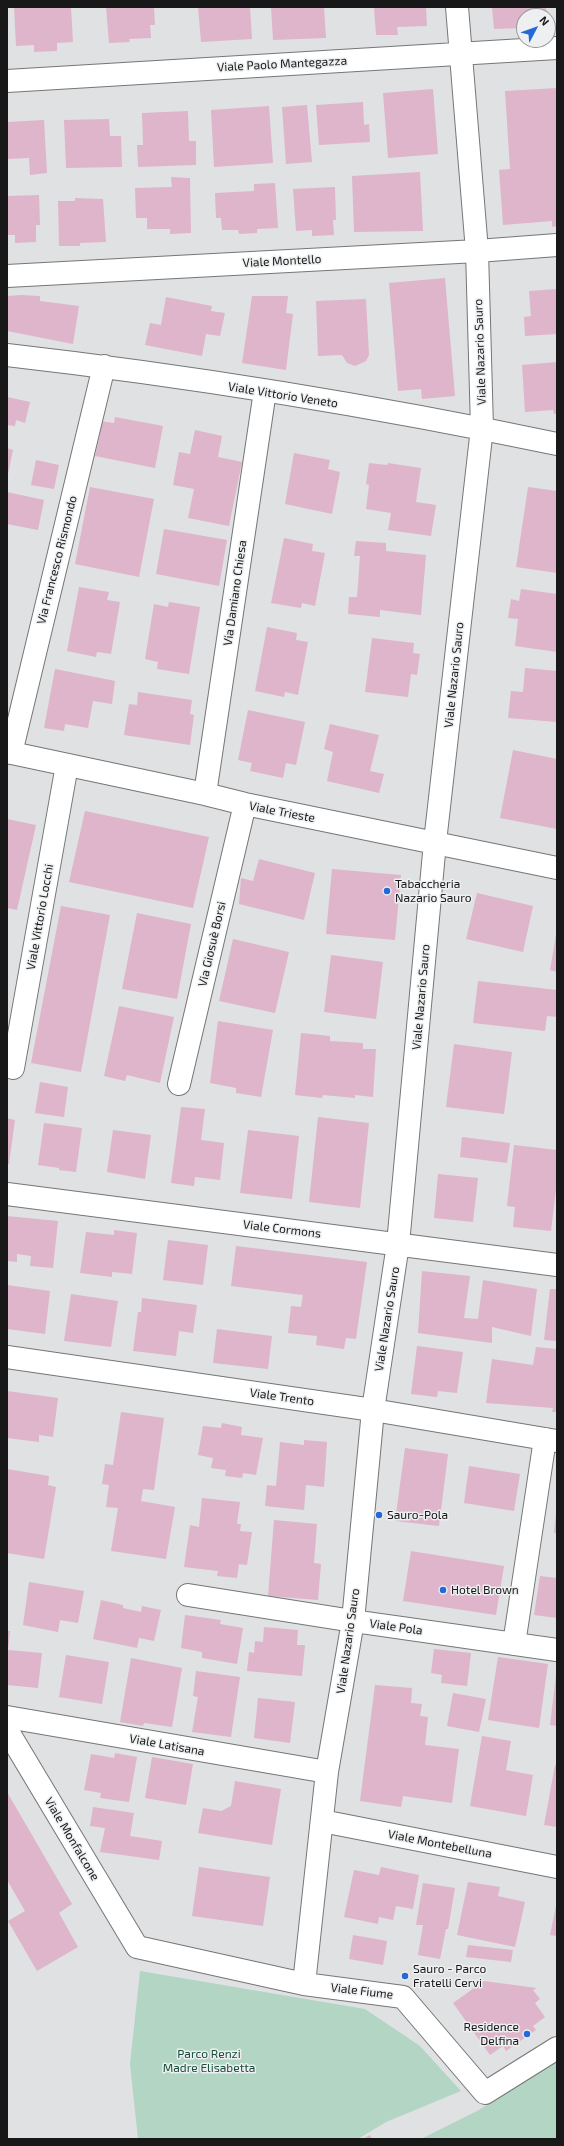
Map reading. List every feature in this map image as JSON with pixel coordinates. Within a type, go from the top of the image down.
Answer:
[{"type":"street","name":"Viale Nazario Sauro","points":[[304,1984],[327,1772],[353,1621],[373,1410],[398,1244],[435,842],[482,428],[477,251],[457,7]]},
{"type":"street","name":"Viale Paolo Mantegazza","points":[[7,80],[462,55],[557,48]]},
{"type":"street","name":"Viale Montello","points":[[7,276],[477,251],[557,245]]},
{"type":"street","name":"Viale Vittorio Veneto","points":[[7,355],[104,366],[265,391],[482,428],[557,444]]},
{"type":"street","name":"Via Francesco Rismondo","points":[[9,753],[104,366]]},
{"type":"street","name":"Via Damiano Chiesa","points":[[206,794],[265,391]]},
{"type":"street","name":"Viale Trieste","points":[[9,753],[206,794],[245,804],[557,868]]},
{"type":"street","name":"Viale Vittorio Locchi","points":[[13,1068],[67,765]]},
{"type":"street","name":"Via Giosuè Borsi","points":[[179,1084],[245,804]]},
{"type":"street","name":"Viale Cormons","points":[[7,1194],[557,1264]]},
{"type":"street","name":"Viale Trento","points":[[7,1357],[373,1410],[551,1440]]},
{"type":"street","points":[[514,1644],[551,1440]]},
{"type":"street","name":"Viale Pola","points":[[188,1595],[353,1621],[557,1650]]},
{"type":"street","name":"Viale Latisana","points":[[7,1717],[327,1772]]},
{"type":"street","name":"Viale Monfalcone","points":[[7,1730],[137,1947]]},
{"type":"street","name":"Viale Montebelluna","points":[[322,1821],[557,1867]]},
{"type":"street","name":"Viale Fiume","points":[[137,1947],[304,1984],[403,1997],[485,2094],[557,2048]]},
{"type":"green space","name":"Parco Renzi Madre Elisabetta","points":[[140,1971],[365,2009],[420,2046],[461,2091],[386,2122],[358,2139],[138,2139],[130,2064]]},
{"type":"green space","points":[[557,2061],[557,2139],[421,2139],[477,2111]]},
{"type":"building","points":[[14,7],[71,7],[73,42],[57,43],[57,51],[34,52],[34,45],[16,46]]},
{"type":"building","points":[[106,7],[154,7],[155,25],[150,25],[151,38],[129,39],[130,42],[109,43]]},
{"type":"building","points":[[198,7],[250,7],[252,39],[201,42]]},
{"type":"building","points":[[271,7],[324,7],[326,38],[273,40]]},
{"type":"building","points":[[374,7],[426,7],[427,26],[397,27],[398,35],[376,35]]},
{"type":"building","points":[[492,7],[546,7],[516,8],[516,28],[494,29]]},
{"type":"building","points":[[557,88],[557,226],[552,227],[552,221],[503,225],[499,170],[510,169],[505,91]]},
{"type":"building","points":[[433,89],[438,154],[388,158],[383,93]]},
{"type":"building","points":[[363,102],[364,125],[369,124],[370,142],[319,145],[316,105]]},
{"type":"building","points":[[307,105],[312,162],[286,164],[282,107]]},
{"type":"building","points":[[269,106],[273,163],[214,167],[211,110]]},
{"type":"building","points":[[188,111],[189,141],[196,141],[196,165],[138,167],[137,145],[143,145],[142,113]]},
{"type":"building","points":[[109,119],[110,136],[121,136],[122,167],[66,168],[64,120]]},
{"type":"building","points":[[44,120],[47,173],[30,175],[29,158],[7,159],[7,122]]},
{"type":"building","points":[[420,172],[423,231],[354,232],[352,176]]},
{"type":"building","points":[[171,177],[190,178],[191,233],[170,234],[170,229],[147,229],[147,218],[136,218],[135,188],[172,187]]},
{"type":"building","points":[[275,183],[278,228],[257,229],[257,233],[239,234],[238,230],[222,230],[221,218],[216,218],[215,193],[254,191],[254,184]]},
{"type":"building","points":[[335,187],[336,220],[333,220],[334,235],[312,236],[312,230],[296,231],[293,189]]},
{"type":"building","points":[[39,195],[40,225],[36,225],[36,242],[15,243],[15,235],[7,235],[7,196]]},
{"type":"building","points":[[75,198],[103,199],[106,242],[80,243],[80,246],[59,246],[58,201],[75,201]]},
{"type":"building","points":[[445,278],[455,396],[422,399],[421,389],[398,391],[389,283]]},
{"type":"building","points":[[557,289],[557,334],[525,336],[524,317],[531,316],[529,291]]},
{"type":"building","points":[[7,296],[40,296],[40,301],[79,306],[73,344],[7,331]]},
{"type":"building","points":[[252,296],[288,296],[286,313],[293,314],[286,370],[242,363]]},
{"type":"building","points":[[166,297],[212,306],[211,311],[225,313],[220,336],[206,334],[202,356],[145,345],[150,323],[161,325]]},
{"type":"building","points":[[366,299],[369,355],[366,361],[355,366],[347,363],[342,355],[318,356],[316,301]]},
{"type":"building","points":[[557,362],[557,414],[554,414],[553,410],[525,412],[522,365]]},
{"type":"building","points":[[7,397],[30,402],[25,423],[16,420],[15,426],[7,425]]},
{"type":"building","points":[[115,417],[163,426],[155,468],[95,456],[100,435],[98,435],[100,421],[114,423]]},
{"type":"building","points":[[195,430],[222,436],[218,457],[242,462],[229,526],[188,518],[194,489],[173,485],[179,452],[190,454]]},
{"type":"building","points":[[7,448],[13,450],[8,474],[7,474]]},
{"type":"building","points":[[294,453],[330,460],[328,469],[340,472],[332,514],[285,504]]},
{"type":"building","points":[[36,460],[59,465],[54,489],[31,485]]},
{"type":"building","points":[[369,463],[387,465],[388,463],[421,468],[416,502],[436,505],[431,536],[388,530],[391,513],[366,509],[369,485],[366,484]]},
{"type":"building","points":[[90,487],[154,499],[139,577],[75,564]]},
{"type":"building","points":[[528,487],[557,491],[557,573],[516,567]]},
{"type":"building","points":[[7,492],[44,500],[38,530],[7,524]]},
{"type":"building","points":[[164,529],[227,540],[219,586],[156,574]]},
{"type":"building","points":[[284,538],[313,544],[312,551],[325,553],[315,606],[302,603],[301,608],[271,603]]},
{"type":"building","points":[[356,541],[386,543],[386,551],[426,555],[421,615],[380,610],[380,617],[348,614],[349,597],[357,597],[360,556],[354,556]]},
{"type":"building","points":[[79,587],[109,592],[107,600],[120,602],[111,654],[97,652],[96,657],[67,651]]},
{"type":"building","points":[[521,589],[557,594],[557,652],[515,646],[518,619],[508,618],[511,599],[519,601]]},
{"type":"building","points":[[169,602],[200,607],[189,674],[157,669],[158,662],[145,659],[154,604],[168,607]]},
{"type":"building","points":[[267,627],[297,633],[296,640],[308,642],[298,695],[285,692],[284,697],[255,691]]},
{"type":"building","points":[[372,638],[414,643],[413,653],[420,654],[417,675],[411,674],[408,697],[365,692]]},
{"type":"building","points":[[525,668],[557,671],[557,722],[508,718],[511,691],[523,692]]},
{"type":"building","points":[[55,669],[115,681],[112,704],[93,701],[88,728],[65,724],[64,731],[44,728]]},
{"type":"building","points":[[138,692],[192,700],[190,714],[194,715],[190,745],[124,735],[129,704],[137,705]]},
{"type":"building","points":[[248,710],[305,722],[296,765],[286,763],[283,778],[250,771],[252,763],[238,760]]},
{"type":"building","points":[[330,724],[379,735],[370,771],[384,774],[379,793],[327,781],[333,752],[324,749]]},
{"type":"building","points":[[513,750],[557,759],[557,829],[500,818]]},
{"type":"building","points":[[85,811],[209,837],[193,908],[69,882]]},
{"type":"building","points":[[7,819],[36,825],[17,910],[7,908]]},
{"type":"building","points":[[259,859],[315,873],[304,920],[239,904],[241,878],[253,881]]},
{"type":"building","points":[[332,869],[401,875],[395,940],[326,934]]},
{"type":"building","points":[[477,893],[533,906],[523,952],[466,939]]},
{"type":"building","points":[[61,906],[110,915],[81,1072],[31,1063]]},
{"type":"building","points":[[137,913],[191,924],[177,999],[122,989]]},
{"type":"building","points":[[557,935],[557,972],[550,970]]},
{"type":"building","points":[[233,939],[289,952],[275,1013],[219,1001]]},
{"type":"building","points":[[331,955],[383,962],[376,1019],[324,1012]]},
{"type":"building","points":[[478,981],[557,990],[557,1017],[547,1016],[545,1031],[473,1023]]},
{"type":"building","points":[[119,1006],[174,1017],[160,1083],[127,1075],[125,1081],[104,1076]]},
{"type":"building","points":[[218,1021],[273,1030],[261,1097],[236,1093],[236,1088],[210,1083]]},
{"type":"building","points":[[301,1033],[330,1036],[330,1041],[363,1043],[363,1049],[376,1049],[373,1097],[355,1095],[355,1098],[323,1095],[322,1098],[295,1095]]},
{"type":"building","points":[[454,1044],[512,1052],[504,1114],[446,1107]]},
{"type":"building","points":[[40,1082],[68,1087],[64,1117],[35,1113]]},
{"type":"building","points":[[181,1107],[205,1109],[201,1140],[224,1143],[220,1180],[195,1177],[194,1186],[171,1183]]},
{"type":"building","points":[[318,1117],[369,1123],[360,1208],[309,1202]]},
{"type":"building","points":[[7,1118],[15,1120],[9,1164],[7,1164]]},
{"type":"building","points":[[44,1123],[82,1128],[76,1172],[38,1165]]},
{"type":"building","points":[[113,1130],[151,1135],[145,1179],[107,1172]]},
{"type":"building","points":[[248,1130],[299,1136],[292,1199],[240,1193]]},
{"type":"building","points":[[462,1137],[510,1143],[507,1163],[460,1157]]},
{"type":"building","points":[[514,1145],[557,1150],[557,1181],[551,1231],[513,1227],[515,1207],[507,1206]]},
{"type":"building","points":[[438,1174],[478,1178],[473,1222],[434,1218]]},
{"type":"building","points":[[7,1216],[58,1221],[53,1268],[30,1266],[31,1256],[17,1254],[17,1262],[7,1261]]},
{"type":"building","points":[[114,1230],[137,1233],[132,1274],[112,1272],[112,1277],[80,1273],[86,1232],[114,1235]]},
{"type":"building","points":[[168,1240],[208,1245],[203,1285],[163,1280]]},
{"type":"building","points":[[236,1246],[367,1262],[356,1339],[346,1338],[344,1349],[316,1345],[317,1336],[288,1333],[291,1306],[301,1307],[303,1295],[231,1286]]},
{"type":"building","points":[[422,1271],[470,1276],[464,1318],[478,1319],[483,1280],[537,1289],[531,1336],[492,1327],[492,1343],[418,1333]]},
{"type":"building","points":[[7,1285],[50,1291],[45,1334],[7,1329]]},
{"type":"building","points":[[550,1289],[557,1289],[557,1341],[544,1340]]},
{"type":"building","points":[[71,1294],[118,1301],[111,1347],[64,1341]]},
{"type":"building","points":[[142,1298],[197,1305],[193,1333],[179,1331],[176,1356],[133,1351],[138,1312],[141,1312]]},
{"type":"building","points":[[217,1329],[272,1336],[268,1369],[213,1363]]},
{"type":"building","points":[[417,1346],[463,1352],[457,1393],[438,1391],[437,1397],[411,1394]]},
{"type":"building","points":[[536,1347],[557,1349],[557,1412],[552,1412],[553,1408],[486,1403],[492,1359],[533,1365]]},
{"type":"building","points":[[7,1391],[58,1398],[53,1437],[39,1435],[39,1442],[7,1438]]},
{"type":"building","points":[[121,1412],[164,1418],[154,1490],[143,1489],[141,1501],[175,1507],[166,1559],[111,1551],[118,1508],[106,1507],[109,1485],[102,1484],[105,1464],[113,1465]]},
{"type":"building","points":[[222,1423],[242,1427],[241,1435],[263,1438],[256,1475],[243,1473],[242,1478],[225,1476],[226,1470],[211,1468],[213,1458],[198,1455],[203,1426],[221,1428]]},
{"type":"building","points":[[304,1440],[327,1442],[324,1487],[306,1485],[304,1510],[265,1506],[267,1485],[276,1486],[280,1442],[304,1445]]},
{"type":"building","points":[[405,1448],[448,1454],[439,1526],[395,1521]]},
{"type":"building","points":[[469,1466],[520,1474],[514,1511],[464,1503]]},
{"type":"building","points":[[7,1469],[49,1476],[48,1485],[56,1487],[44,1559],[7,1553]]},
{"type":"building","points":[[202,1498],[240,1502],[237,1524],[241,1524],[240,1531],[252,1532],[247,1565],[239,1564],[237,1578],[217,1576],[218,1571],[184,1567],[190,1525],[199,1527]]},
{"type":"building","points":[[556,1513],[557,1533],[554,1533]]},
{"type":"building","points":[[274,1520],[317,1524],[314,1563],[321,1564],[318,1600],[268,1596]]},
{"type":"building","points":[[411,1551],[504,1566],[496,1615],[403,1601]]},
{"type":"building","points":[[540,1576],[557,1578],[557,1618],[534,1615]]},
{"type":"building","points":[[29,1582],[84,1591],[78,1623],[60,1620],[58,1632],[23,1625]]},
{"type":"building","points":[[101,1600],[123,1605],[123,1608],[141,1612],[142,1606],[161,1610],[154,1641],[139,1638],[137,1648],[93,1639]]},
{"type":"building","points":[[185,1615],[221,1620],[220,1624],[243,1628],[237,1664],[202,1658],[202,1652],[181,1648]]},
{"type":"building","points":[[264,1627],[298,1630],[297,1645],[305,1645],[302,1676],[247,1671],[249,1652],[254,1653],[255,1641],[263,1642]]},
{"type":"building","points":[[7,1631],[10,1631],[8,1650],[42,1653],[38,1688],[7,1685]]},
{"type":"building","points":[[434,1649],[471,1653],[467,1686],[441,1683],[442,1675],[431,1673]]},
{"type":"building","points":[[66,1655],[109,1662],[102,1704],[59,1697]]},
{"type":"building","points":[[498,1657],[548,1664],[539,1728],[488,1720]]},
{"type":"building","points":[[131,1658],[182,1668],[172,1727],[144,1723],[143,1726],[120,1722]]},
{"type":"building","points":[[196,1671],[240,1677],[231,1737],[192,1732],[198,1697],[193,1696]]},
{"type":"building","points":[[557,1675],[557,1726],[550,1725]]},
{"type":"building","points":[[375,1685],[412,1688],[411,1703],[422,1704],[420,1716],[428,1717],[425,1745],[459,1749],[452,1803],[403,1796],[401,1807],[360,1801]]},
{"type":"building","points":[[453,1693],[486,1699],[479,1732],[447,1726]]},
{"type":"building","points":[[258,1698],[295,1702],[290,1743],[254,1738]]},
{"type":"building","points":[[482,1736],[511,1741],[506,1770],[533,1775],[526,1816],[470,1806]]},
{"type":"building","points":[[115,1753],[137,1757],[129,1802],[100,1798],[101,1793],[84,1790],[91,1754],[114,1758]]},
{"type":"building","points":[[152,1757],[193,1764],[186,1805],[145,1798]]},
{"type":"building","points":[[555,1765],[557,1765],[557,1827],[544,1825]]},
{"type":"building","points":[[235,1781],[281,1789],[272,1845],[198,1833],[203,1808],[221,1811],[231,1806]]},
{"type":"building","points":[[7,1792],[72,1904],[59,1913],[78,1947],[37,1971],[8,1921],[25,1911],[7,1880]]},
{"type":"building","points":[[93,1807],[134,1813],[130,1836],[162,1841],[159,1860],[100,1852],[105,1828],[90,1826]]},
{"type":"building","points":[[199,1867],[270,1877],[263,1926],[192,1916]]},
{"type":"building","points":[[381,1867],[419,1875],[413,1909],[396,1906],[393,1920],[379,1917],[378,1924],[344,1917],[354,1870],[379,1875]]},
{"type":"building","points":[[468,1882],[500,1887],[498,1896],[525,1902],[515,1947],[457,1935]]},
{"type":"building","points":[[423,1883],[455,1888],[448,1929],[446,1929],[440,1959],[418,1955],[423,1925],[416,1925]]},
{"type":"building","points":[[557,1901],[557,1936],[550,1935]]},
{"type":"building","points":[[353,1935],[387,1941],[383,1965],[349,1959]]},
{"type":"building","points":[[468,1945],[513,1950],[511,1962],[466,1957]]},
{"type":"building","points":[[484,1981],[537,1988],[533,1990],[540,1999],[535,2003],[545,2017],[533,2026],[536,2030],[506,2051],[503,2046],[490,2055],[453,2003]]},
{"type":"building","points":[[370,2135],[372,2139],[363,2139]]},
{"type":"place","name":"Tabaccheria Nazario Sauro","points":[[387,891]]},
{"type":"place","name":"Sauro-Pola","points":[[379,1515]]},
{"type":"place","name":"Hotel Brown","points":[[443,1590]]},
{"type":"place","name":"Sauro - Parco Fratelli Cervi","points":[[405,1976]]},
{"type":"place","name":"Residence Delfina","points":[[527,2034]]}]
